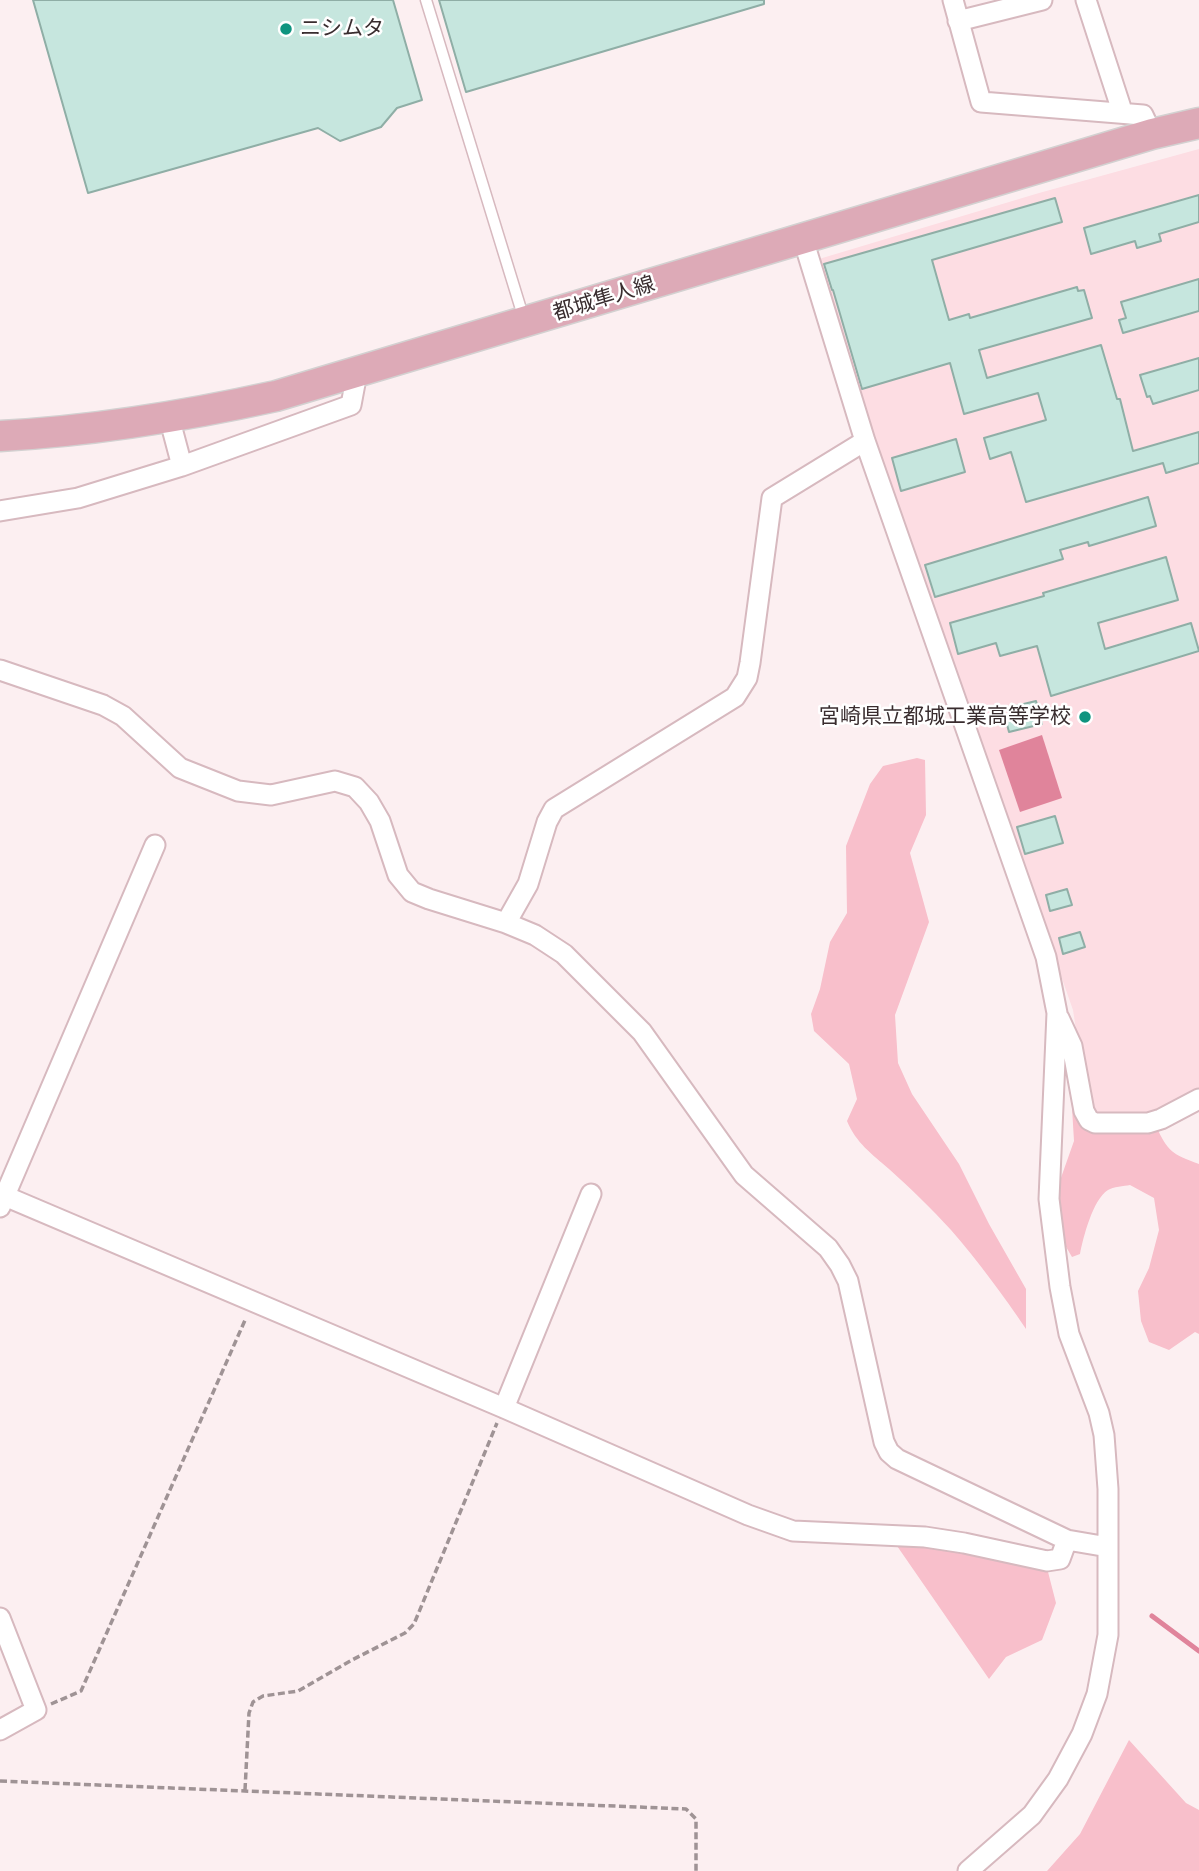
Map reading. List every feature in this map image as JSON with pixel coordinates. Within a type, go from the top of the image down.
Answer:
[{"type":"main road","name":"都城隼人線","points":[[0,436],[49,433],[169,417],[276,396],[1152,134],[1199,123]]},
{"type":"street","points":[[953,0],[981,102],[1122,111],[1143,115],[1152,134]]},
{"type":"street","points":[[958,21],[1042,0]]},
{"type":"street","points":[[1086,0],[1122,111]]},
{"type":"street","points":[[803,239],[864,441],[1046,957],[1057,1013],[1072,1046],[1084,1111],[1089,1120],[1095,1123],[1148,1123],[1199,1099]]},
{"type":"street","points":[[0,511],[78,498],[182,466],[351,405],[357,373]]},
{"type":"street","points":[[169,417],[182,466]]},
{"type":"street","points":[[506,923],[528,884],[547,822],[554,809],[735,696],[747,678],[750,663],[772,498],[864,441]]},
{"type":"street","points":[[0,670],[103,705],[123,716],[180,768],[238,791],[271,794],[335,781],[355,787],[369,802],[380,821],[398,875],[412,891],[429,900],[506,923],[535,935],[564,954],[621,1009],[660,1054],[744,1175],[828,1248],[848,1281],[884,1442],[889,1452],[1067,1541],[1108,1547]]},
{"type":"street","points":[[155,845],[2,1199],[254,1301],[748,1515],[793,1531],[925,1537],[1047,1562],[1060,1559],[1067,1541]]},
{"type":"street","points":[[968,1871],[1032,1815],[1058,1779],[1082,1734],[1097,1694],[1108,1635],[1108,1489],[1104,1435],[1069,1334],[1049,1199],[1057,1013]]},
{"type":"street","points":[[504,1408],[591,1194]]},
{"type":"street","points":[[0,1730],[36,1710],[1,1622]]},
{"type":"lane","points":[[426,0],[525,323]]},
{"type":"path","points":[[36,1710],[81,1691],[254,1301]]},
{"type":"path","points":[[245,1790],[249,1713],[253,1702],[262,1696],[298,1690],[405,1633],[414,1624],[504,1408]]},
{"type":"path","points":[[0,1781],[687,1810],[695,1819],[696,1871]]},
{"type":"shaded area","name":"宮崎県立都城工業高等学校","points":[[1199,149],[1199,1095],[1159,1116],[1097,1119],[1087,1101],[1073,1010],[868,424],[819,259],[1039,193]]},
{"type":"shaded area","points":[[1042,735],[1062,798],[1020,812],[999,750]]},
{"type":"shaded area","points":[[917,758],[925,760],[926,815],[910,853],[929,922],[895,1015],[898,1063],[912,1094],[959,1164],[1026,1289],[1026,1329],[990,1278],[951,1230],[855,1136],[847,1121],[857,1099],[849,1064],[814,1031],[811,1014],[820,989],[830,942],[847,913],[846,846],[870,784],[883,766]]},
{"type":"shaded area","points":[[1069,1058],[1080,1114],[1156,1126],[1172,1151],[1199,1164],[1199,1334],[1195,1332],[1169,1350],[1149,1342],[1141,1321],[1138,1291],[1149,1268],[1159,1230],[1154,1198],[1130,1185],[1110,1189],[1093,1210],[1080,1254],[1072,1257],[1062,1240],[1057,1189],[1074,1141]]},
{"type":"shaded area","points":[[895,1543],[947,1549],[1047,1568],[1056,1603],[1042,1640],[1006,1657],[989,1679]]},
{"type":"shaded area","points":[[1129,1740],[1186,1803],[1199,1810],[1199,1871],[1047,1871],[1080,1834]]},
{"type":"building","points":[[33,0],[393,0],[422,100],[397,108],[381,127],[340,141],[318,128],[88,193]]},
{"type":"building","points":[[439,0],[764,0],[764,4],[466,92]]},
{"type":"building","points":[[1199,195],[1199,222],[1159,234],[1161,241],[1137,248],[1135,241],[1091,254],[1084,228]]},
{"type":"building","points":[[1055,198],[1062,222],[932,260],[949,320],[969,314],[970,318],[1077,287],[1078,291],[1084,290],[1092,318],[979,350],[987,378],[1101,345],[1117,399],[1120,399],[1133,451],[1199,432],[1199,463],[1166,473],[1163,463],[1026,502],[1011,452],[990,459],[984,438],[1046,420],[1038,393],[964,414],[950,363],[862,389],[824,264]]},
{"type":"building","points":[[1199,279],[1199,311],[1123,333],[1119,320],[1126,318],[1121,302]]},
{"type":"building","points":[[1199,358],[1199,390],[1153,404],[1150,396],[1147,397],[1140,375]]},
{"type":"building","points":[[956,439],[965,472],[901,491],[892,458]]},
{"type":"building","points":[[1148,497],[1156,526],[1089,546],[1088,542],[1060,550],[1063,559],[935,597],[925,565]]},
{"type":"building","points":[[1166,557],[1178,600],[1098,623],[1105,649],[1191,623],[1199,651],[1051,696],[1037,646],[1000,656],[996,643],[958,654],[950,623]]},
{"type":"building","points":[[1036,701],[1042,724],[1009,732],[1005,717],[1013,715],[1011,707]]},
{"type":"building","points":[[1055,816],[1063,843],[1025,854],[1017,827]]},
{"type":"building","points":[[1067,889],[1072,905],[1050,911],[1046,895]]},
{"type":"building","points":[[1080,932],[1085,947],[1063,954],[1059,938]]},
{"type":"waterway","points":[[1152,1616],[1199,1651]]},
{"type":"place","name":"ニシムタ","points":[[286,29]]},
{"type":"place","name":"宮崎県立都城工業高等学校","points":[[1085,717]]}]
